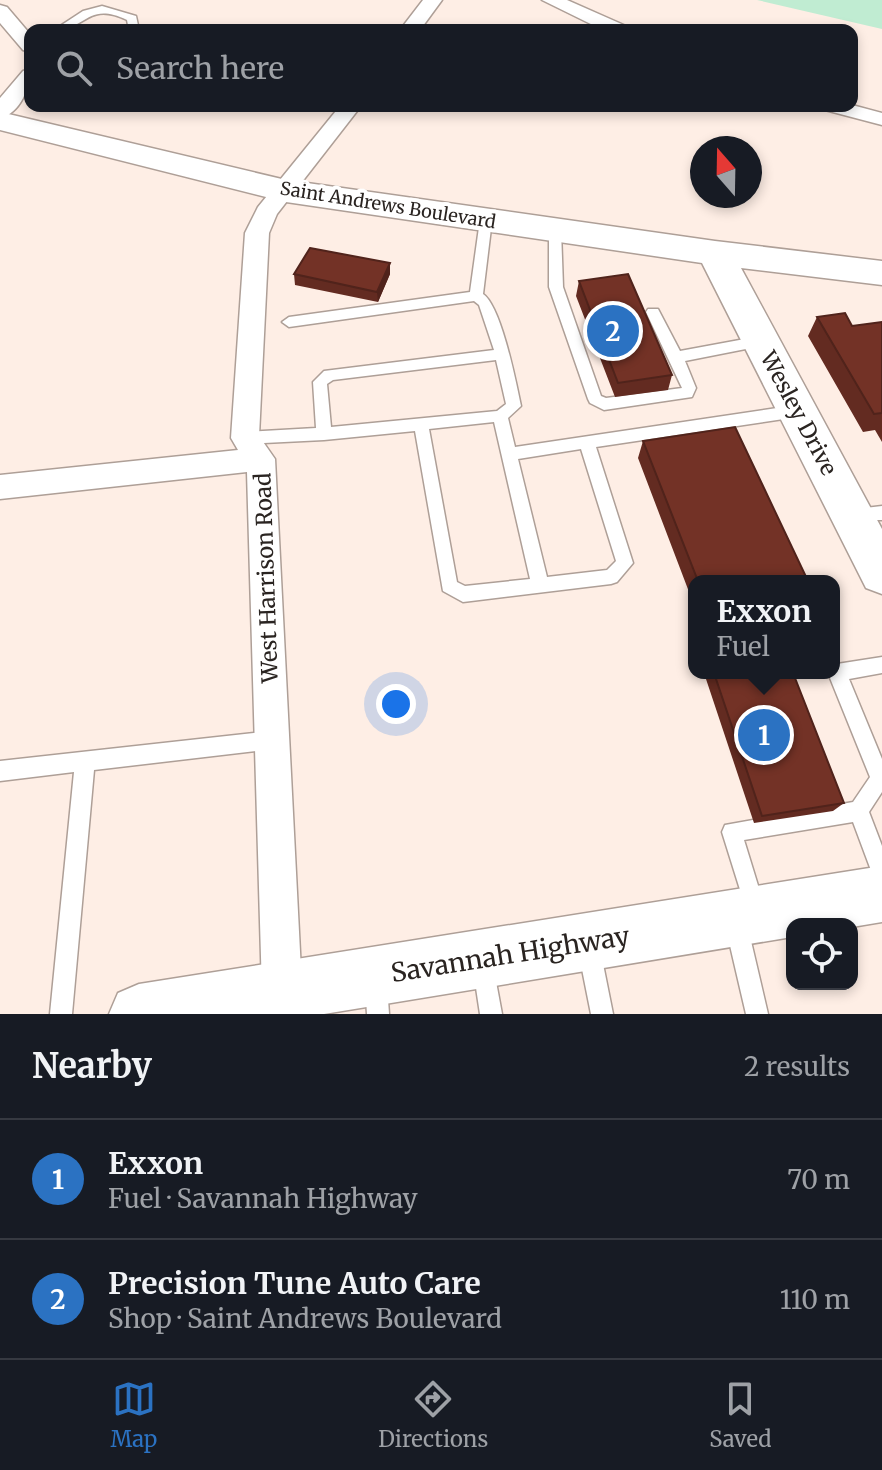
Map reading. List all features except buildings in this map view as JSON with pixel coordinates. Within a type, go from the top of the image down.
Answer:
[{"type":"main road","name":"Saint Andrews Boulevard","points":[[0,121],[286,191],[715,253],[882,273]]},
{"type":"main road","name":"Wesley Drive","points":[[715,253],[798,411],[867,514],[882,574]]},
{"type":"main road","name":"Saint Andrews Boulevard","points":[[782,259],[882,256]]},
{"type":"main road","name":"Savannah Highway","points":[[139,1014],[282,991],[377,995],[487,986],[587,942],[882,894]]},
{"type":"street","points":[[415,24],[433,0]]},
{"type":"street","points":[[551,0],[605,24]]},
{"type":"street","points":[[0,11],[24,39]]},
{"type":"street","points":[[0,112],[24,82]]},
{"type":"street","name":"West Harrison Road","points":[[282,991],[273,740],[253,448],[257,233],[266,212],[286,191],[346,112]]},
{"type":"street","points":[[855,112],[882,119]]},
{"type":"street","points":[[0,487],[253,448]]},
{"type":"lane","points":[[71,24],[105,7],[114,8],[132,18],[133,24]]},
{"type":"lane","points":[[476,296],[486,220]]},
{"type":"lane","points":[[555,230],[556,287],[595,399],[604,404],[687,393],[689,388],[676,357],[653,312]]},
{"type":"lane","points":[[253,448],[324,434],[500,416],[514,406],[502,354],[485,302],[476,296],[289,322]]},
{"type":"lane","points":[[676,357],[761,341]]},
{"type":"lane","points":[[324,434],[320,382],[329,375],[502,354]]},
{"type":"lane","points":[[509,454],[798,411]]},
{"type":"lane","points":[[500,416],[540,585]]},
{"type":"lane","points":[[421,424],[449,586],[463,594],[611,577],[625,563],[587,443]]},
{"type":"lane","points":[[840,672],[882,665]]},
{"type":"lane","points":[[757,1014],[732,832],[859,811],[881,777],[840,679]]},
{"type":"lane","points":[[0,771],[273,740]]},
{"type":"lane","points":[[61,1014],[85,762]]},
{"type":"lane","points":[[859,811],[882,874]]},
{"type":"lane","points":[[587,942],[602,1014]]},
{"type":"green space","points":[[757,0],[882,0],[882,29]]},
{"type":"place","name":"Precision Tune Auto Care","points":[[613,331]]},
{"type":"place","name":"Exxon","points":[[764,735]]}]
